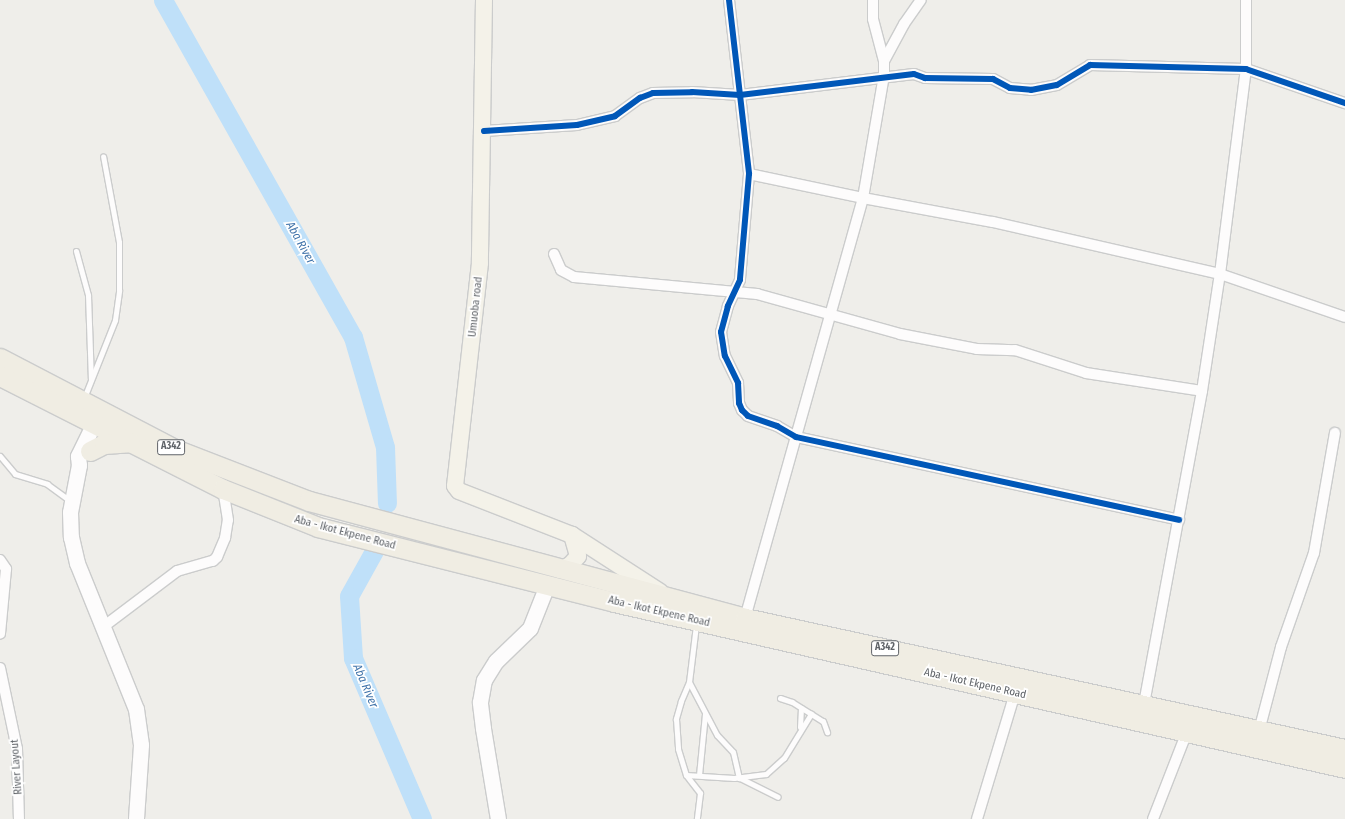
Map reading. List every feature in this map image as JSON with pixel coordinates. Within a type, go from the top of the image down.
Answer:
[{"type":"highway","name":"Aba - Ikot Ekpene Road","points":[[0,358],[83,401],[101,418],[136,442],[223,489],[293,519],[427,556],[547,585],[1345,768]]},
{"type":"highway","name":"Aba - Ikot Ekpene Road","points":[[0,376],[254,481],[309,500],[429,532],[560,570],[664,595],[745,618],[1345,749]]},
{"type":"highway","points":[[84,458],[104,444],[136,442]]},
{"type":"main road","name":"Umuoba road","points":[[484,0],[484,130],[480,264],[455,486],[459,491],[572,535],[664,595]]},
{"type":"main road","points":[[560,570],[575,561],[578,556],[572,535]]},
{"type":"street","points":[[729,0],[750,174],[740,280],[733,291],[721,332],[725,356],[738,383],[739,403],[748,416],[777,426],[796,437],[1179,520]]},
{"type":"street","points":[[745,618],[863,198],[884,76],[884,61],[873,20],[873,0]]},
{"type":"street","points":[[884,61],[904,24],[921,0]]},
{"type":"street","points":[[1144,704],[1202,391],[1220,274],[1246,69],[1246,0]]},
{"type":"street","points":[[484,130],[577,125],[615,116],[640,98],[653,93],[692,92],[740,95],[884,76],[914,74],[925,78],[993,79],[1010,88],[1031,90],[1057,85],[1090,65],[1246,69],[1345,103]]},
{"type":"street","points":[[750,174],[863,198],[993,222],[1220,274],[1345,317]]},
{"type":"street","points":[[554,254],[561,270],[574,277],[733,291],[783,300],[900,334],[977,349],[1015,350],[1086,373],[1202,391]]},
{"type":"street","points":[[101,418],[81,446],[84,458],[72,502],[70,525],[73,547],[103,627],[131,694],[140,728],[140,766],[136,819]]},
{"type":"street","points":[[1258,731],[1281,647],[1315,548],[1335,433]]},
{"type":"street","points":[[103,627],[177,571],[213,561],[217,557],[225,538],[228,520],[223,489]]},
{"type":"street","points":[[0,560],[6,569],[6,578],[0,634]]},
{"type":"street","points":[[498,819],[480,702],[484,680],[496,661],[530,628],[547,585]]},
{"type":"street","name":"River Layout","points":[[0,668],[17,749],[19,819]]},
{"type":"street","points":[[977,819],[1015,693]]},
{"type":"street","points":[[1153,819],[1187,732]]},
{"type":"lane","points":[[83,401],[115,320],[119,290],[119,242],[103,156]]},
{"type":"lane","points":[[76,251],[88,295],[91,380]]},
{"type":"lane","points":[[0,456],[15,474],[47,484],[72,502]]},
{"type":"lane","points":[[697,620],[689,682],[680,701],[676,719],[678,749],[686,775],[700,793],[697,819]]},
{"type":"lane","points":[[689,682],[717,735],[733,752],[739,778]]},
{"type":"lane","points":[[780,698],[823,721],[827,732]]},
{"type":"lane","points":[[800,728],[801,708]]},
{"type":"lane","points":[[699,775],[705,714]]},
{"type":"lane","points":[[686,775],[739,778],[766,774],[776,768],[800,728],[811,714]]},
{"type":"lane","points":[[739,778],[778,797]]},
{"type":"waterway","name":"Aba River","points":[[163,0],[353,337],[385,447],[387,503]]},
{"type":"waterway","name":"Aba River","points":[[374,551],[349,596],[353,658],[422,819]]},
{"type":"cycle path","points":[[729,0],[749,174],[740,280],[728,306],[721,332],[725,356],[738,383],[739,403],[742,410],[748,416],[777,426],[796,437],[1179,520]]},
{"type":"cycle path","points":[[484,131],[577,125],[615,116],[640,98],[653,93],[692,92],[740,95],[914,74],[925,78],[993,79],[1010,88],[1031,90],[1057,85],[1090,65],[1246,69],[1345,103]]}]
